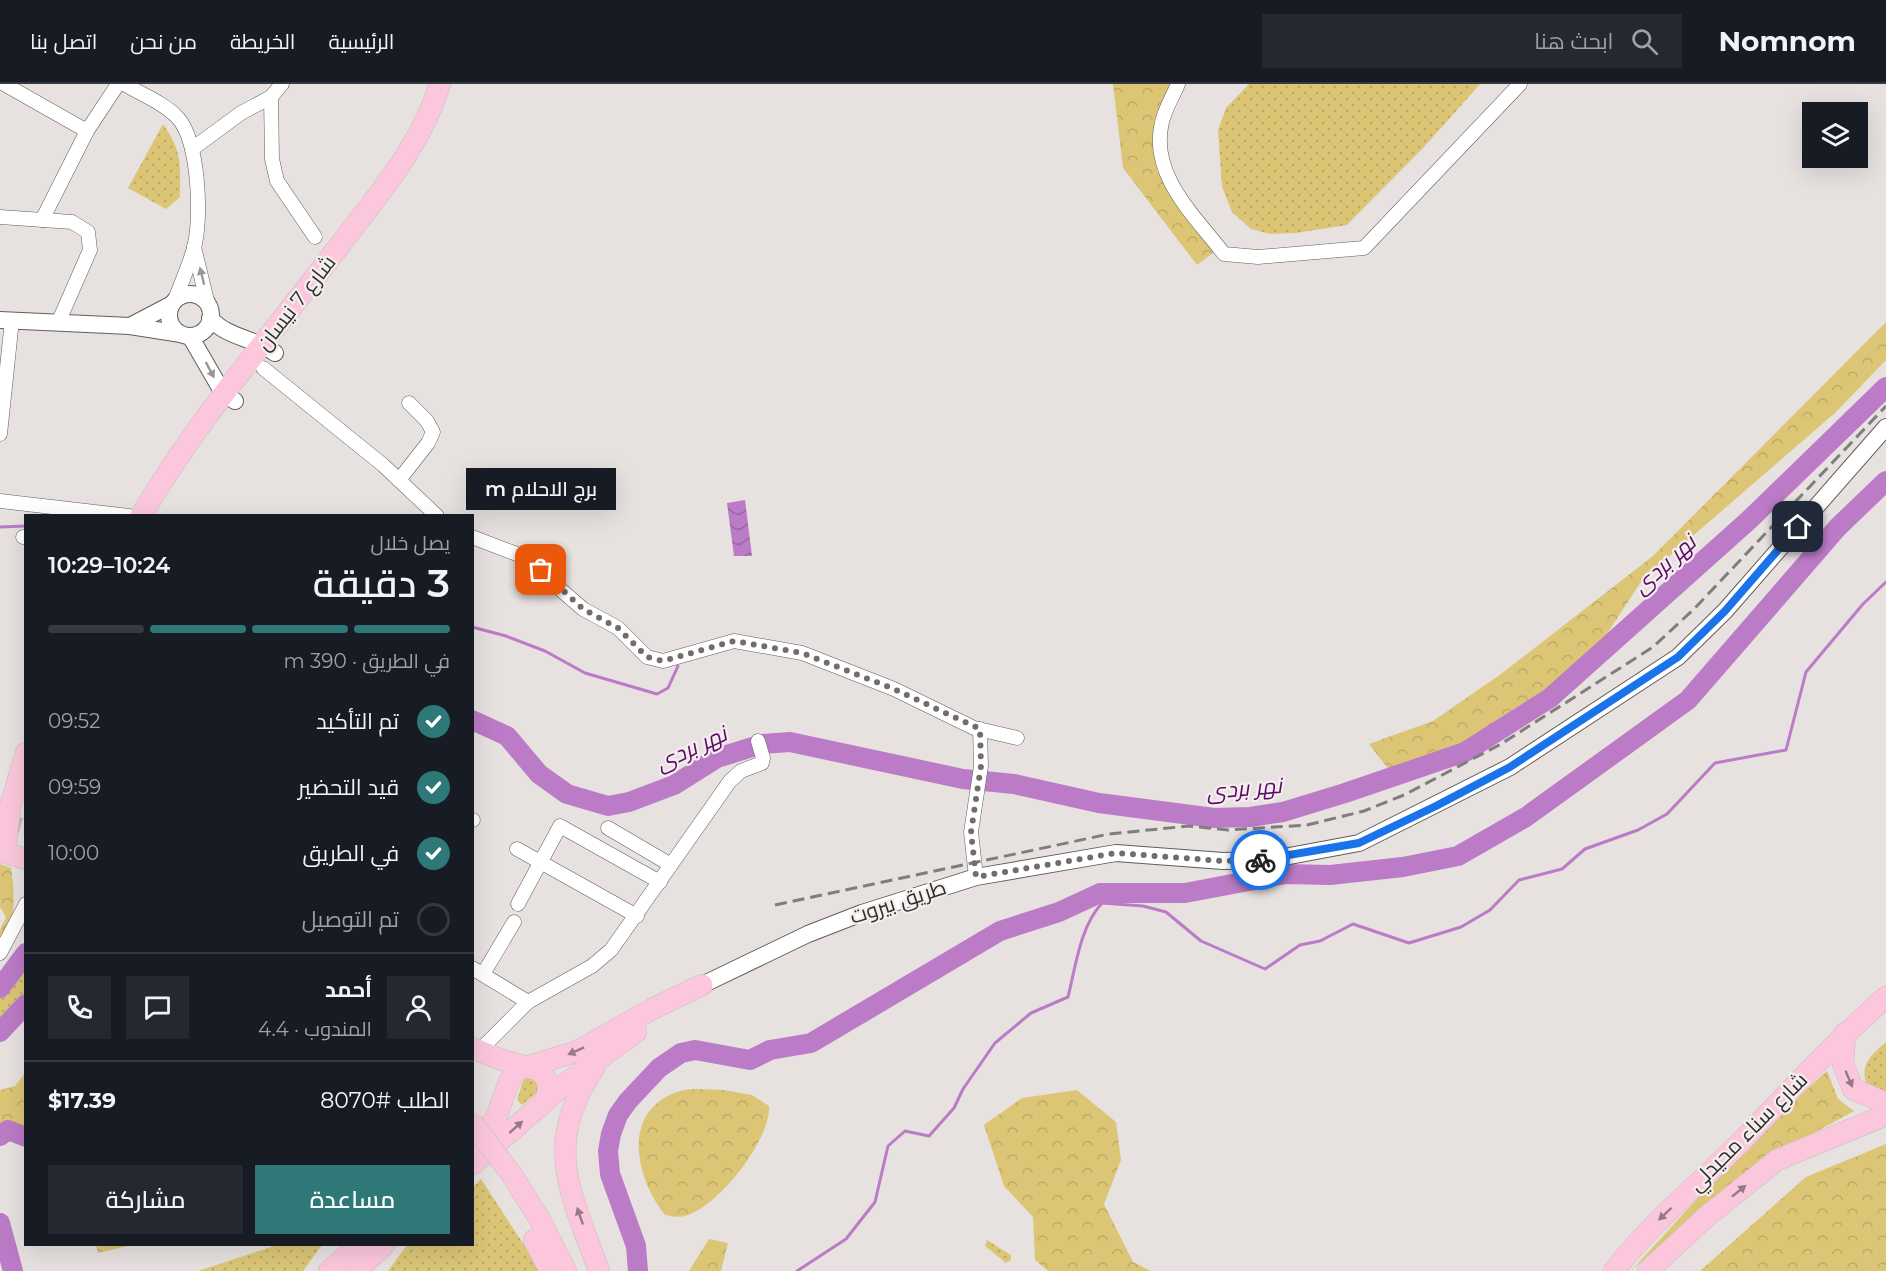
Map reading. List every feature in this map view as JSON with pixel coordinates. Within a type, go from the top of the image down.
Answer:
[{"type":"main road","name":"شارع 7 نيسان","points":[[267,355],[396,171],[420,133],[440,84]]},
{"type":"main road","name":"شارع 7 نيسان","points":[[142,514],[181,449],[267,355],[418,159],[440,119],[453,84]]},
{"type":"main road","name":"شارع 7 نيسان","points":[[156,514],[229,397]]},
{"type":"main road","points":[[24,762],[3,852],[24,858]]},
{"type":"main road","name":"طريق بيروت","points":[[474,1163],[546,1100],[601,1057],[702,985]]},
{"type":"main road","name":"طريق بيروت","points":[[525,1067],[578,1051],[652,1009],[702,985]]},
{"type":"main road","name":"شارع سناء محيدلي","points":[[1614,1271],[1640,1239],[1741,1141],[1845,1034],[1886,997]]},
{"type":"main road","points":[[1845,1034],[1843,1064],[1853,1089],[1886,1103]]},
{"type":"main road","points":[[476,1050],[541,1071],[549,1084],[546,1100]]},
{"type":"main road","points":[[599,1271],[574,1200],[564,1154],[570,1110],[579,1089],[601,1057]]},
{"type":"main road","points":[[474,1145],[496,1118],[513,1074],[525,1067]]},
{"type":"main road","name":"شارع سناء محيدلي","points":[[1648,1271],[1706,1217],[1777,1160],[1886,1115]]},
{"type":"main road","points":[[474,1126],[512,1175],[535,1224],[550,1271]]},
{"type":"main road","points":[[474,1149],[535,1224],[566,1271]]},
{"type":"main road","points":[[328,1271],[339,1246]]},
{"type":"main road","points":[[328,1271],[358,1246]]},
{"type":"main road","points":[[356,1271],[383,1246]]},
{"type":"main road","points":[[376,1271],[392,1246]]},
{"type":"street","points":[[4,84],[87,131]]},
{"type":"street","points":[[42,220],[87,131],[118,84]]},
{"type":"street","points":[[0,434],[6,320],[130,327],[185,335],[203,331],[209,312],[194,247],[196,198],[192,148],[186,129],[173,113],[124,84]]},
{"type":"street","points":[[192,148],[241,113],[271,97],[282,84]]},
{"type":"street","points":[[1178,84],[1162,122],[1160,158],[1166,176],[1224,254],[1258,257],[1364,248],[1520,84]]},
{"type":"street","points":[[271,97],[272,159],[277,181],[315,237]]},
{"type":"street","points":[[0,217],[77,223],[88,232],[91,241],[90,250],[58,323]]},
{"type":"street","points":[[194,247],[174,302],[170,321],[185,335],[229,397]]},
{"type":"street","points":[[130,327],[193,294],[224,330],[267,355],[435,514]]},
{"type":"street","points":[[399,480],[428,443],[433,432],[428,421],[409,404]]},
{"type":"street","name":"طريق بيروت","points":[[702,985],[808,934],[862,913],[976,877],[1116,853],[1223,861],[1268,860],[1359,843],[1510,767],[1678,657],[1725,611],[1886,427]]},
{"type":"street","points":[[0,501],[112,514]]},
{"type":"street","points":[[474,538],[522,556],[583,609],[618,628],[647,657],[655,660],[663,661],[734,641],[802,653],[894,689],[980,729],[1017,738]]},
{"type":"street","points":[[976,877],[971,832],[981,766],[980,729]]},
{"type":"street","points":[[476,1050],[528,1002],[604,958],[637,916],[730,781],[741,771],[762,763],[763,758],[758,741]]},
{"type":"street","points":[[518,904],[560,826],[660,882]]},
{"type":"street","points":[[608,828],[672,865]]},
{"type":"street","points":[[517,849],[637,916]]},
{"type":"street","points":[[0,953],[24,908]]},
{"type":"street","points":[[514,922],[478,971],[528,1002]]},
{"type":"green space","points":[[1113,84],[1173,84],[1154,121],[1157,171],[1218,249],[1197,265],[1123,168]]},
{"type":"green space","points":[[1249,84],[1480,84],[1424,147],[1347,225],[1296,233],[1270,234],[1251,229],[1232,212],[1222,187],[1218,130],[1226,108]]},
{"type":"green space","points":[[163,124],[174,143],[180,167],[180,197],[166,209],[128,188]]},
{"type":"green space","points":[[1886,322],[1886,360],[1836,412],[1642,580],[1588,663],[1456,752],[1389,770],[1369,744],[1433,721],[1501,674],[1653,556]]},
{"type":"green space","points":[[0,864],[11,868],[14,898],[12,917],[6,935],[0,943],[0,930],[6,917],[0,907]]},
{"type":"green space","points":[[24,960],[24,1003],[0,1029],[0,995]]},
{"type":"green space","points":[[1886,1042],[1886,1097],[1868,1087],[1864,1073],[1871,1056]]},
{"type":"green space","points":[[1827,1071],[1838,1099],[1854,1111],[1764,1160],[1696,1213],[1631,1271],[1749,1142]]},
{"type":"green space","points":[[24,1074],[24,1133],[14,1128],[0,1129],[0,1090],[15,1086]]},
{"type":"green space","points":[[531,1074],[539,1084],[539,1091],[522,1105],[517,1100],[524,1078]]},
{"type":"green space","points":[[682,1090],[723,1090],[752,1095],[769,1106],[761,1137],[740,1171],[711,1201],[697,1211],[684,1216],[665,1215],[655,1200],[641,1166],[639,1148],[641,1130],[647,1115],[659,1102]]},
{"type":"green space","points":[[1077,1090],[1116,1122],[1121,1160],[1104,1204],[1133,1262],[1151,1271],[1048,1271],[1035,1260],[1033,1217],[1004,1186],[984,1125],[1022,1098]]},
{"type":"green space","points":[[1886,1144],[1886,1271],[1700,1271],[1806,1177]]},
{"type":"green space","points":[[481,1179],[541,1271],[388,1271],[406,1246],[474,1246],[474,1186]]},
{"type":"green space","points":[[709,1239],[728,1243],[721,1271],[689,1271]]},
{"type":"green space","points":[[987,1240],[1011,1255],[1011,1260],[1006,1263],[985,1246]]},
{"type":"green space","points":[[96,1246],[128,1246],[98,1253]]},
{"type":"green space","points":[[274,1246],[321,1246],[303,1271],[198,1271]]},
{"type":"water","points":[[745,500],[752,556],[734,556],[727,503]]},
{"type":"waterway","name":"نهر بردى","points":[[474,721],[507,736],[539,774],[567,794],[608,806],[629,802],[674,785],[717,758],[762,744],[790,742],[963,779],[1014,784],[1099,803],[1214,818],[1250,817],[1283,812],[1465,752],[1550,698],[1749,520],[1886,387]]},
{"type":"waterway","points":[[638,1271],[636,1246],[610,1174],[608,1151],[611,1134],[618,1115],[628,1101],[659,1068],[681,1053],[695,1050],[750,1060],[770,1050],[811,1043],[1000,931],[1059,912],[1100,893],[1185,893],[1285,874],[1330,875],[1403,867],[1458,856],[1526,817],[1688,700],[1838,527],[1886,481]]},
{"type":"waterway","points":[[0,527],[24,526]]},
{"type":"waterway","points":[[797,1271],[846,1239],[875,1202],[888,1146],[905,1131],[929,1136],[954,1108],[963,1089],[995,1043],[1031,1013],[1068,997],[1084,935],[1102,903],[1143,906],[1166,912],[1201,941],[1265,969],[1300,945],[1320,941],[1353,924],[1409,943],[1461,927],[1490,910],[1519,880],[1562,869],[1585,849],[1638,830],[1667,814],[1715,763],[1786,750],[1806,672],[1863,604],[1886,582]]},
{"type":"waterway","points":[[474,628],[506,636],[545,651],[585,673],[657,694],[668,688],[678,666]]},
{"type":"waterway","points":[[0,988],[24,956]]},
{"type":"waterway","points":[[0,1032],[24,1006]]},
{"type":"waterway","name":"نهر بردى","points":[[0,1136],[8,1130],[24,1136]]},
{"type":"waterway","name":"نهر بردى","points":[[0,1223],[13,1271]]},
{"type":"tunnel","points":[[0,822],[24,829]]},
{"type":"railway","points":[[775,905],[1109,834],[1189,826],[1228,830],[1307,825],[1364,811],[1404,795],[1501,744],[1653,647],[1694,609],[1886,406]]},
{"type":"way so far","points":[[541,570],[583,609],[618,628],[647,657],[655,660],[663,661],[723,642],[734,641],[802,653],[894,689],[969,726],[980,729],[981,766],[971,832],[976,877],[1116,853],[1223,861],[1260,860]]},
{"type":"place","name":"برج الاحلام m","points":[[541,570]]},
{"type":"route","points":[[1260,860],[1359,843],[1510,767],[1678,657],[1725,611],[1798,527]]}]
